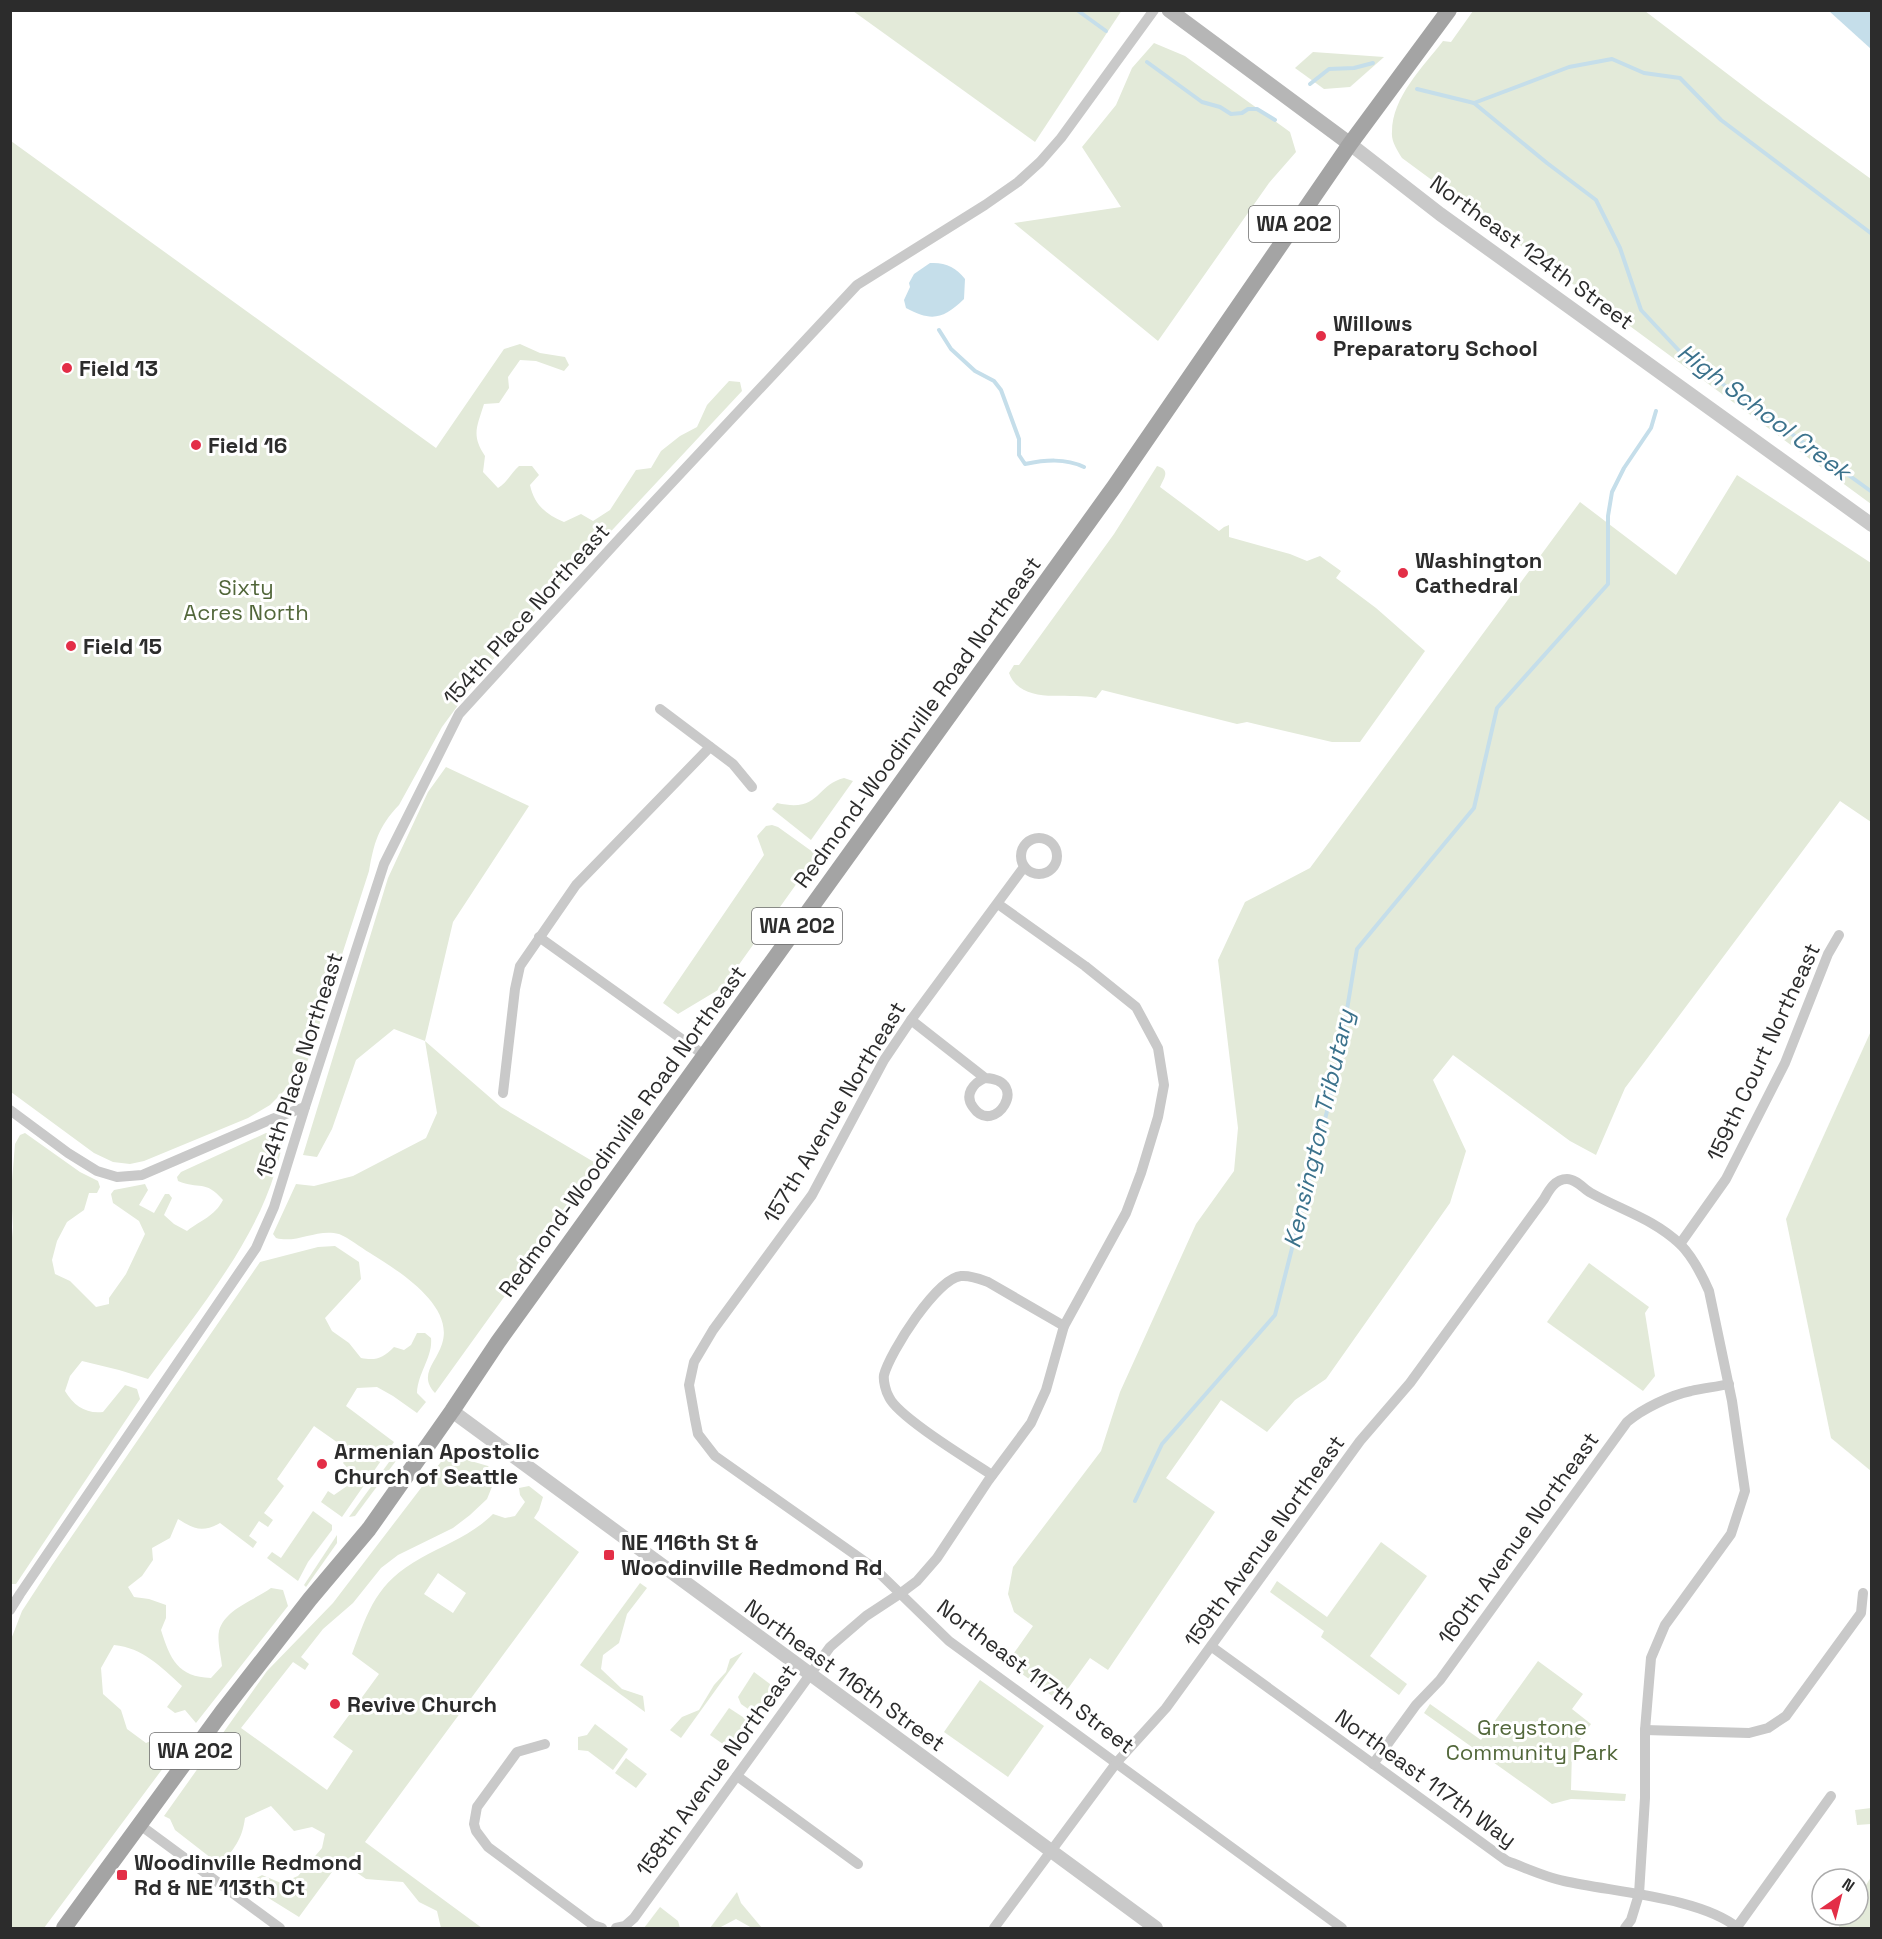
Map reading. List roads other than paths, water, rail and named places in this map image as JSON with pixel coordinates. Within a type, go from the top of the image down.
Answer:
[{"type":"main road","name":"Northeast 124th Street","points":[[1169,10],[1350,144]]},
{"type":"main road","name":"WA 202","points":[[1350,144],[1449,10]]},
{"type":"main road","name":"Redmond-Woodinville Road Northeast","points":[[64,1929],[222,1712],[310,1599],[364,1535],[498,1342],[1114,488],[1350,144]]},
{"type":"street","name":"154th Place Northeast","points":[[10,1610],[249,1261],[274,1207],[384,864],[459,714],[857,285],[985,205],[1018,182],[1040,162],[1062,138],[1155,10]]},
{"type":"street","name":"Northeast 124th Street","points":[[1350,144],[1440,214],[1872,525]]},
{"type":"street","points":[[660,709],[733,764],[752,787]]},
{"type":"street","points":[[503,1093],[515,989],[520,966],[576,885],[710,747]]},
{"type":"street","name":"157th Avenue Northeast","points":[[694,1419],[688,1385],[694,1362],[713,1330],[812,1195],[834,1157],[867,1088],[910,1020],[1024,867]]},
{"type":"street","name":"158th Avenue Northeast","points":[[616,1929],[625,1926],[634,1918],[830,1647],[866,1616],[902,1593],[937,1558],[992,1475],[1031,1423],[1046,1390],[1064,1326],[1126,1212],[1141,1173],[1158,1117],[1164,1085],[1158,1048],[1136,1007],[1085,966],[998,904]]},
{"type":"street","name":"159th Court Northeast","points":[[1680,1245],[1726,1179],[1785,1063],[1828,954],[1839,935]]},
{"type":"street","points":[[539,937],[704,1055]]},
{"type":"street","points":[[910,1020],[985,1078]]},
{"type":"street","points":[[10,1110],[68,1153],[97,1171],[117,1177],[142,1175],[305,1107]]},
{"type":"street","name":"159th Avenue Northeast","points":[[994,1929],[1117,1762],[1166,1708],[1212,1647],[1360,1441],[1410,1383],[1550,1188],[1566,1179],[1648,1220],[1680,1245]]},
{"type":"street","points":[[1625,1929],[1639,1894],[1644,1818],[1645,1730],[1651,1658],[1665,1625],[1731,1534],[1745,1491],[1729,1384],[1709,1291],[1703,1275],[1680,1245]]},
{"type":"street","points":[[992,1475],[905,1415],[890,1399],[883,1378],[892,1356],[924,1306],[942,1284],[960,1276],[976,1277],[988,1282],[1064,1326]]},
{"type":"street","name":"160th Avenue Northeast","points":[[1373,1764],[1416,1704],[1440,1680],[1627,1422],[1641,1411],[1676,1396],[1729,1384]]},
{"type":"street","name":"Northeast 116th Street","points":[[452,1411],[1156,1929]]},
{"type":"street","name":"Northeast 117th Street","points":[[694,1419],[698,1434],[715,1456],[873,1568],[902,1593],[949,1641],[1342,1929]]},
{"type":"street","points":[[1645,1730],[1749,1733],[1768,1728],[1786,1716],[1861,1612],[1863,1593]]},
{"type":"street","name":"Northeast 117th Way","points":[[1212,1647],[1507,1861],[1564,1881],[1639,1894],[1688,1906],[1720,1916],[1737,1928]]},
{"type":"street","points":[[545,1744],[518,1752],[477,1807],[474,1814],[474,1826],[488,1847],[593,1925],[603,1929]]},
{"type":"street","points":[[736,1776],[858,1864]]},
{"type":"street","points":[[1737,1928],[1831,1796]]},
{"type":"street","points":[[140,1825],[280,1929]]},
{"type":"water","points":[[1829,11],[1871,11],[1871,49]]},
{"type":"water","points":[[930,263],[950,266],[965,279],[964,299],[950,311],[930,317],[906,308],[904,300],[914,274]]},
{"type":"waterway","name":"High School Creek","points":[[1077,10],[1106,31]]},
{"type":"waterway","points":[[1474,103],[1569,67],[1612,59],[1644,73],[1680,78],[1721,120],[1872,234]]},
{"type":"waterway","name":"High School Creek","points":[[1147,62],[1202,102],[1220,107],[1231,114],[1257,109],[1275,120]]},
{"type":"waterway","name":"High School Creek","points":[[1310,84],[1329,69],[1354,68],[1373,63]]},
{"type":"waterway","name":"High School Creek","points":[[1417,89],[1474,103],[1596,200],[1620,248],[1641,310],[1684,356],[1872,492]]},
{"type":"waterway","points":[[939,330],[951,349],[975,371],[994,381],[1001,390],[1019,439],[1019,455],[1025,464],[1055,461],[1070,462],[1084,467]]},
{"type":"waterway","name":"Kensington Tributary","points":[[1135,1501],[1162,1444],[1275,1315],[1336,1076],[1357,949],[1474,808],[1497,708],[1608,584],[1608,516],[1612,492],[1624,468],[1651,428],[1656,411]]},
{"type":"place","name":"Willows Preparatory School","points":[[1321,336]]},
{"type":"place","name":"Field 13","points":[[67,368]]},
{"type":"place","name":"Field 16","points":[[196,445]]},
{"type":"place","name":"Washington Cathedral","points":[[1403,573]]},
{"type":"place","name":"Field 15","points":[[71,646]]},
{"type":"place","name":"Armenian Apostolic Church of Seattle","points":[[322,1464]]},
{"type":"place","name":"NE 116th St & Woodinville Redmond Rd","points":[[609,1555]]},
{"type":"place","name":"Revive Church","points":[[335,1704]]},
{"type":"place","name":"Woodinville Redmond Rd & NE 113th Ct","points":[[122,1875]]},
{"type":"park label","name":"Sixty Acres North","points":[[246,600]]},
{"type":"park label","name":"Greystone Community Park","points":[[1532,1740]]}]
